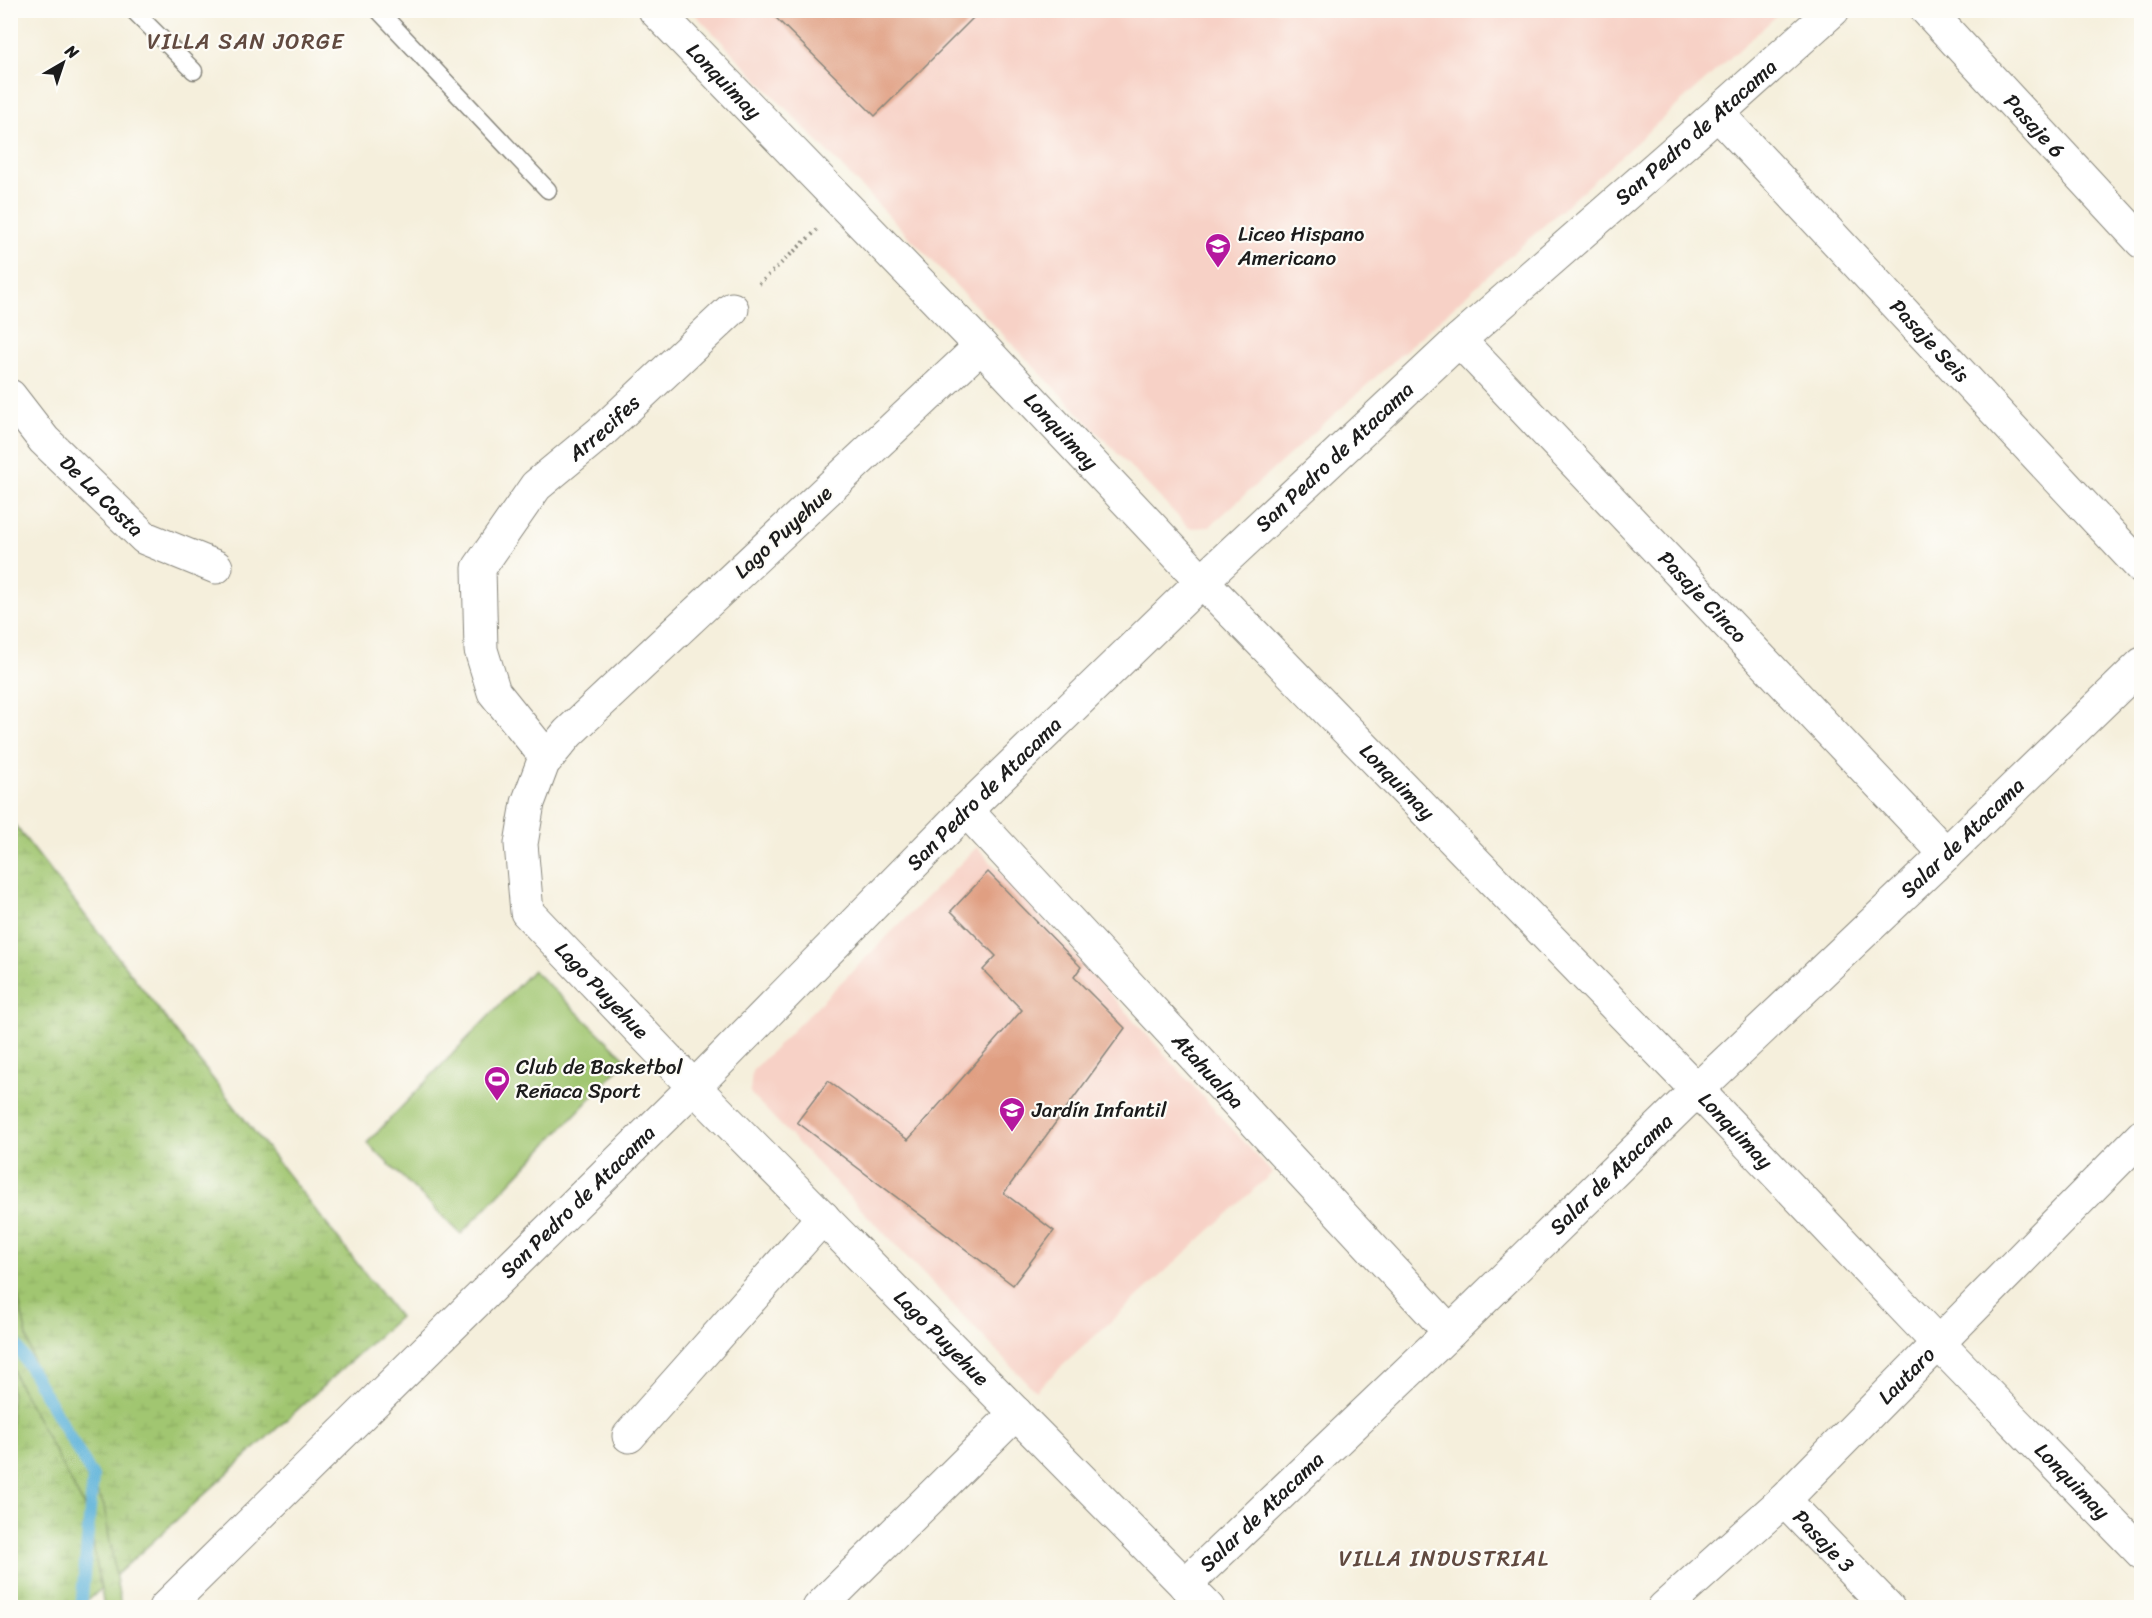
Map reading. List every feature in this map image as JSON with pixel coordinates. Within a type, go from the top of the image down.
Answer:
[{"type":"street","name":"Lonquimay","points":[[655,10],[981,346],[1202,581],[1697,1089],[1938,1343],[2142,1553]]},
{"type":"street","name":"San Pedro de Atacama","points":[[165,1608],[694,1087],[966,810],[1202,581],[1459,340],[1718,114],[1833,10]]},
{"type":"street","name":"Pasaje 6","points":[[1927,10],[2142,242]]},
{"type":"street","name":"Pasaje Seis","points":[[1718,114],[2142,568]]},
{"type":"street","name":"Arrecifes","points":[[547,758],[494,692],[481,650],[479,568],[536,486],[600,433],[732,309]]},
{"type":"street","name":"Pasaje Cinco","points":[[1459,340],[1946,854]]},
{"type":"street","name":"Lago Puyehue","points":[[981,346],[568,733],[547,758],[528,802],[521,844],[527,912],[694,1087],[1196,1596]]},
{"type":"street","name":"De La Costa","points":[[10,396],[44,440],[145,538],[216,567]]},
{"type":"street","name":"Salar de Atacama","points":[[1196,1596],[1450,1332],[1697,1089],[1946,854],[2142,664]]},
{"type":"street","name":"Atahualpa","points":[[966,810],[1450,1332]]},
{"type":"street","name":"Lautaro","points":[[1664,1608],[1784,1500],[2142,1136]]},
{"type":"street","points":[[629,1436],[823,1217]]},
{"type":"street","points":[[819,1608],[1016,1413]]},
{"type":"street","name":"Pasaje 3","points":[[1784,1500],[1888,1608]]},
{"type":"lane","points":[[133,10],[194,71]]},
{"type":"lane","points":[[378,10],[548,190]]},
{"type":"path","points":[[790,255],[843,205]]},
{"type":"path","points":[[732,309],[843,205]]},
{"type":"shaded area","name":"Liceo Hispano Americano","points":[[692,11],[1782,11],[1209,527],[1189,528]]},
{"type":"shaded area","name":"Jardín Infantil","points":[[977,847],[1272,1173],[1035,1391],[750,1093],[752,1071]]},
{"type":"green space","points":[[10,819],[399,1317],[81,1607],[11,1607]]},
{"type":"green space","name":"Club de Basketbol Reñaca Sport","points":[[533,970],[627,1060],[461,1234],[367,1143]]},
{"type":"green space","points":[[10,1290],[18,1297],[35,1372],[104,1506],[121,1607],[104,1607],[88,1514],[15,1377],[11,1359]]},
{"type":"building","points":[[768,10],[981,10],[875,116]]},
{"type":"building","points":[[988,872],[1081,967],[1074,977],[1125,1028],[1004,1193],[1054,1231],[1013,1285],[797,1122],[828,1081],[908,1140],[1022,1010],[983,970],[996,956],[951,911]]},
{"type":"waterway","points":[[10,1334],[93,1477],[81,1608]]},
{"type":"place","name":"Liceo Hispano Americano","points":[[1218,269]]},
{"type":"place","name":"Club de Basketbol Reñaca Sport","points":[[497,1102]]},
{"type":"place","name":"Jardín Infantil","points":[[1012,1133]]},
{"type":"district","name":"VILLA SAN JORGE","points":[[246,41]]},
{"type":"district","name":"VILLA INDUSTRIAL","points":[[1444,1558]]}]
